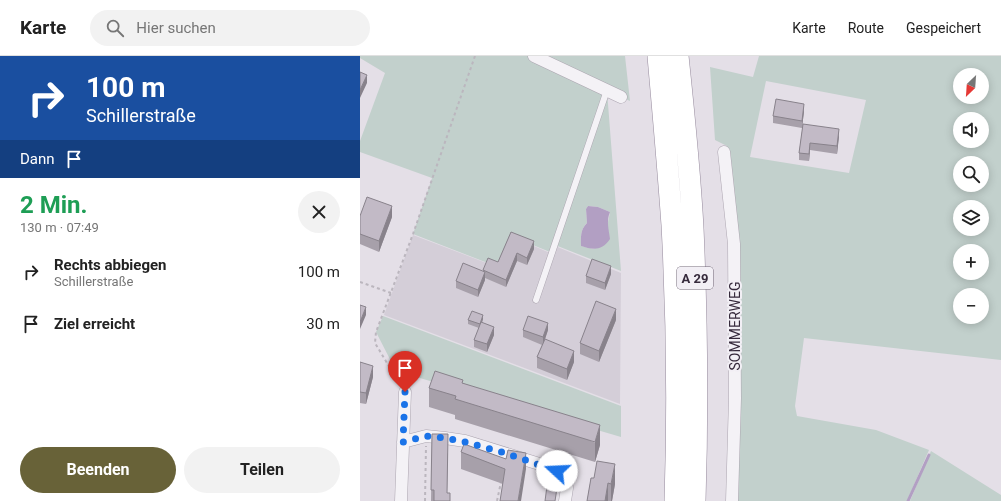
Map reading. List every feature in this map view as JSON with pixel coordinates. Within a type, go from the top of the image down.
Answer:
[{"type":"highway","name":"A 29","points":[[658,56],[667,162],[674,274],[677,386],[675,501]]},
{"type":"highway","name":"A 29","points":[[678,56],[692,220],[696,310],[697,394],[695,501]]},
{"type":"street","points":[[534,56],[620,97]]},
{"type":"street","name":"SOMMERWEG","points":[[724,152],[734,244],[735,398],[732,501]]},
{"type":"street","points":[[401,501],[405,392]]},
{"type":"street","points":[[403,442],[426,436],[445,438],[465,442],[557,471],[564,475],[568,480],[565,501]]},
{"type":"lane","points":[[536,300],[607,90]]},
{"type":"path","points":[[405,392],[375,343],[376,332],[475,56]]},
{"type":"path","points":[[360,282],[391,293]]},
{"type":"path","points":[[425,501],[426,436]]},
{"type":"path","points":[[498,501],[501,481]]},
{"type":"shaded area","points":[[360,56],[625,56],[630,101],[607,91],[621,271],[555,245],[550,252],[511,236],[498,267],[413,234],[432,178],[360,152],[360,141],[385,73],[360,58]],"holes":[[[588,206],[598,207],[610,212],[607,227],[609,234],[594,249],[581,246],[582,231],[587,223],[586,209]]]},
{"type":"shaded area","points":[[759,56],[1001,56],[1001,360],[804,338],[795,406],[797,416],[876,430],[929,450],[907,501],[734,501],[737,244],[727,146],[715,140],[710,67],[753,77]],"holes":[[[766,81],[866,100],[849,173],[750,157]]]},
{"type":"shaded area","points":[[588,206],[598,207],[610,212],[608,222],[610,239],[600,248],[593,249],[581,246],[582,231],[587,223],[586,209]]},
{"type":"shaded area","points":[[413,235],[497,267],[511,236],[550,253],[555,246],[621,273],[620,404],[384,315]]},
{"type":"shaded area","points":[[383,316],[621,406],[621,437],[396,371],[376,332]]},
{"type":"shaded area","points":[[931,451],[1001,495],[1001,501],[910,501]]},
{"type":"building","points":[[360,72],[367,75],[360,90]]},
{"type":"building","points":[[776,99],[804,104],[802,121],[773,116]]},
{"type":"building","points":[[803,124],[839,129],[837,146],[810,143],[809,154],[799,153]]},
{"type":"building","points":[[367,197],[392,206],[379,241],[360,234],[360,216]]},
{"type":"building","points":[[511,232],[534,241],[527,258],[517,253],[506,280],[483,270],[488,258],[498,262]]},
{"type":"building","points":[[592,259],[611,266],[605,283],[586,276]]},
{"type":"building","points":[[463,263],[485,272],[478,290],[456,281]]},
{"type":"building","points":[[596,301],[616,309],[599,351],[580,343]]},
{"type":"building","points":[[360,305],[366,307],[360,322]]},
{"type":"building","points":[[472,311],[483,315],[480,324],[468,320]]},
{"type":"building","points":[[528,316],[548,323],[543,337],[523,330]]},
{"type":"building","points":[[481,322],[494,327],[487,344],[474,340]]},
{"type":"building","points":[[545,339],[574,351],[567,369],[537,357]]},
{"type":"building","points":[[360,362],[373,366],[366,393],[360,392]]},
{"type":"building","points":[[435,371],[463,380],[462,383],[600,425],[595,442],[455,399],[456,396],[429,388]]},
{"type":"building","points":[[432,434],[448,434],[447,493],[450,493],[450,501],[434,501],[434,490],[431,490]]},
{"type":"building","points":[[464,444],[506,459],[508,450],[526,453],[518,501],[500,501],[505,469],[461,452]]},
{"type":"building","points":[[597,461],[615,464],[611,484],[608,483],[605,501],[587,501],[591,478],[594,478]]},
{"type":"building","points":[[547,486],[557,488],[555,501],[545,501]]},
{"type":"waterway","points":[[908,501],[929,455]]},
{"type":"route","points":[[405,392],[403,442],[426,436],[445,438],[505,453],[557,471]]}]
